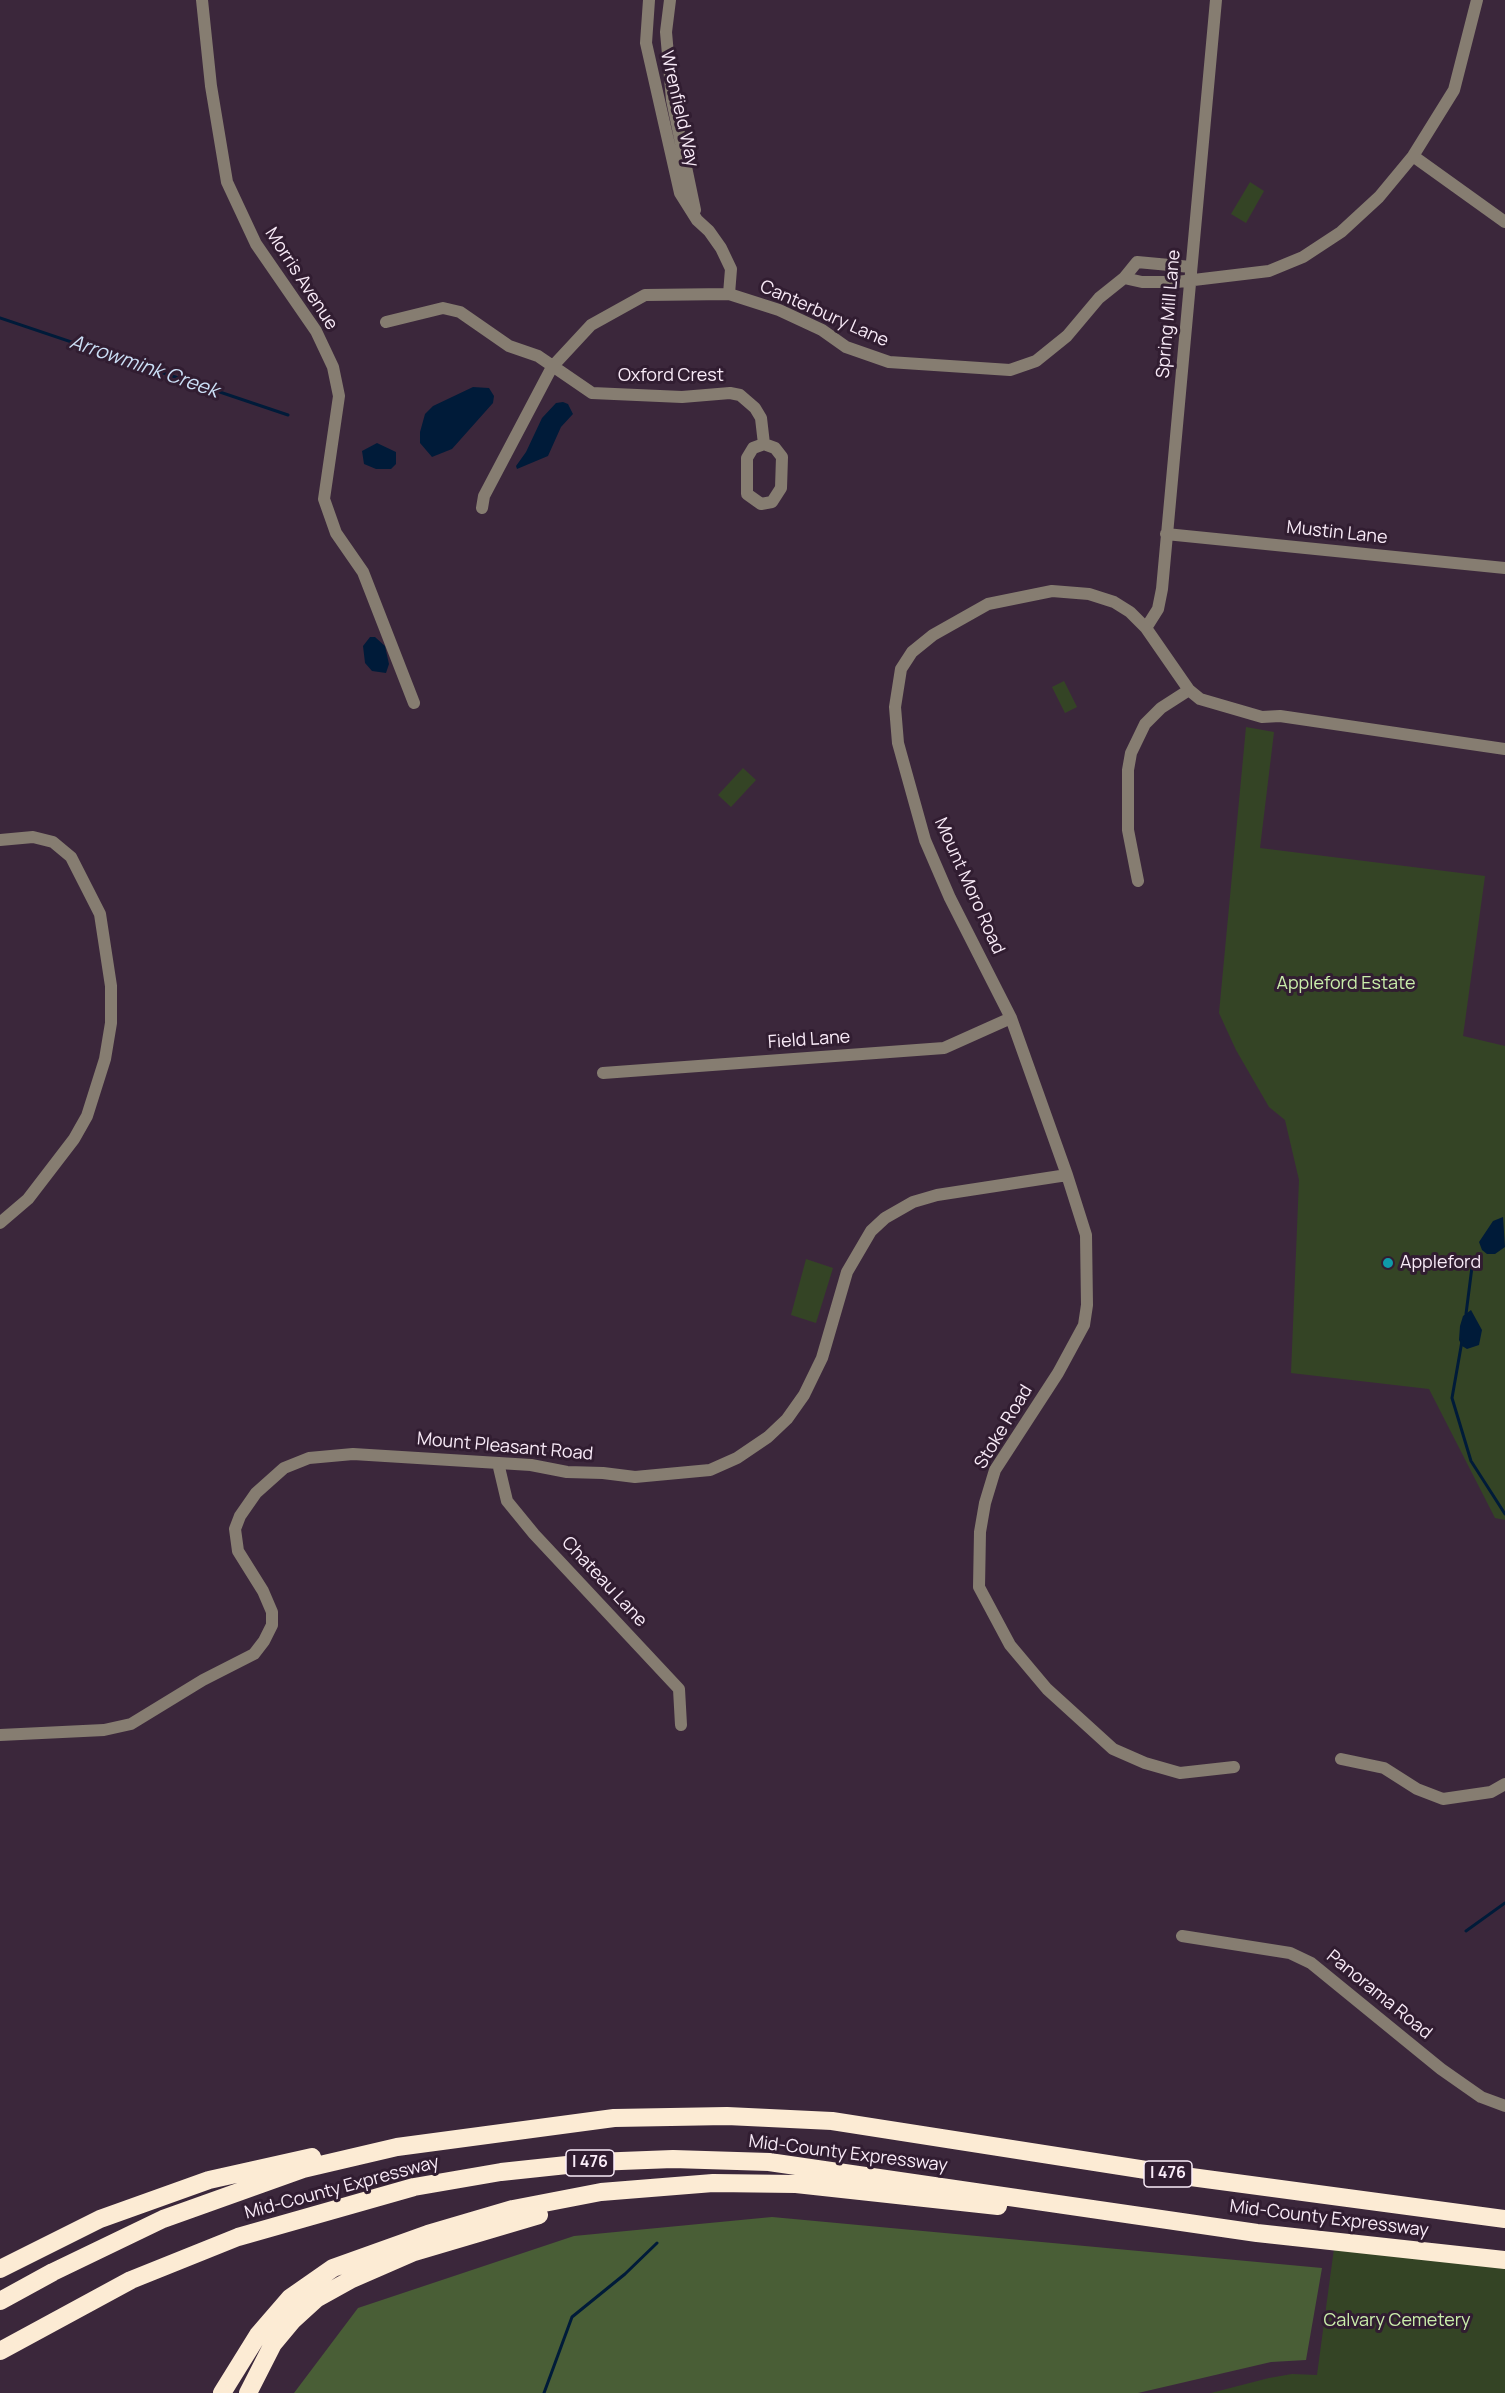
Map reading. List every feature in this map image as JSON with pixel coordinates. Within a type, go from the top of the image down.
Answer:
[{"type":"highway","name":"Mid-County Expressway","points":[[0,2301],[53,2272],[163,2219],[303,2169],[397,2148],[614,2118],[727,2116],[832,2121],[1191,2177],[1505,2219]]},
{"type":"highway","points":[[0,2269],[100,2219],[209,2180],[293,2159],[397,2148]]},
{"type":"highway","name":"Mid-County Expressway","points":[[0,2351],[131,2280],[238,2237],[414,2187],[501,2172],[571,2165],[673,2159],[769,2162],[1211,2226],[1505,2260]]},
{"type":"highway","points":[[248,2393],[273,2344],[292,2320],[316,2299],[352,2279],[414,2252],[551,2211],[673,2191],[687,2184]]},
{"type":"highway","points":[[222,2393],[258,2335],[290,2298],[333,2268],[428,2234],[513,2209],[601,2192],[687,2184],[796,2184],[1211,2226]]},
{"type":"highway","points":[[259,2393],[278,2352],[295,2330],[320,2304],[352,2279]]},
{"type":"street","name":"Morris Avenue","points":[[202,0],[211,86],[227,182],[256,244],[316,331],[333,367],[339,396],[324,500],[336,533],[363,572],[414,703]]},
{"type":"street","name":"Wrenfield Way","points":[[649,0],[646,43],[660,114],[680,193],[697,220],[715,240],[731,269],[729,294]]},
{"type":"street","name":"Wrenfield Way","points":[[670,0],[666,32],[672,100],[697,220]]},
{"type":"street","name":"Spring Mill Lane","points":[[1146,628],[1158,609],[1162,589],[1216,0]]},
{"type":"street","points":[[1124,278],[1153,283],[1191,274],[1269,271],[1303,257],[1352,223],[1379,197],[1413,156],[1454,90],[1477,0]]},
{"type":"street","points":[[1413,156],[1505,222]]},
{"type":"street","name":"Canterbury Lane","points":[[482,508],[484,496],[552,367],[591,325],[645,295],[729,294],[779,310],[822,330],[846,347],[889,362],[1010,370],[1036,361],[1051,349],[1066,336],[1099,298],[1124,278],[1137,262],[1191,274]]},
{"type":"street","name":"Oxford Crest","points":[[386,322],[443,309],[460,312],[509,346],[538,356],[592,393],[682,397],[730,393],[741,395],[755,408],[761,418],[764,444]]},
{"type":"street","points":[[764,444],[775,448],[782,458],[781,488],[772,502],[761,504],[747,494],[747,458],[753,448],[764,444]]},
{"type":"street","name":"Mustin Lane","points":[[1166,534],[1505,568]]},
{"type":"street","name":"Mount Moro Road","points":[[1067,1175],[1011,1018],[950,898],[922,831],[898,742],[895,707],[901,669],[912,652],[933,635],[988,604],[1052,591],[1089,594],[1114,602],[1130,612],[1146,628],[1189,690],[1200,699],[1262,717],[1280,716],[1505,749]]},
{"type":"street","points":[[1137,881],[1128,830],[1128,770],[1131,753],[1145,724],[1161,708],[1189,690]]},
{"type":"street","points":[[0,840],[33,837],[53,842],[71,857],[100,914],[107,945],[111,986],[111,1023],[97,1092],[74,1139],[28,1199],[0,1223]]},
{"type":"street","name":"Field Lane","points":[[603,1073],[944,1048],[1011,1018]]},
{"type":"street","name":"Mount Pleasant Road","points":[[0,1735],[104,1730],[131,1724],[203,1680],[254,1654],[272,1625],[272,1612],[264,1591],[238,1551],[235,1529],[240,1516],[256,1493],[284,1468],[309,1458],[353,1454],[531,1465],[567,1472],[635,1477],[710,1470],[737,1458],[768,1437],[787,1419],[804,1395],[822,1358],[848,1272],[871,1231],[885,1218],[914,1202],[937,1195],[1067,1175]]},
{"type":"street","name":"Stoke Road","points":[[1067,1175],[1086,1235],[1087,1305],[1084,1324],[1058,1373],[995,1470],[985,1503],[980,1532],[980,1587],[1017,1654],[1047,1689],[1113,1749],[1145,1763],[1180,1773],[1234,1767]]},
{"type":"street","name":"Chateau Lane","points":[[498,1463],[507,1501],[679,1689],[681,1725]]},
{"type":"street","points":[[1341,1759],[1384,1768],[1417,1789],[1443,1799],[1491,1792],[1505,1784]]},
{"type":"street","name":"Panorama Road","points":[[1182,1936],[1290,1953],[1311,1963],[1441,2069],[1481,2097],[1505,2106]]},
{"type":"green space","points":[[1250,182],[1264,191],[1246,223],[1231,214]]},
{"type":"green space","points":[[1064,681],[1077,707],[1065,713],[1052,687]]},
{"type":"green space","name":"Appleford Estate","points":[[1246,727],[1274,732],[1260,848],[1485,876],[1463,1036],[1505,1046],[1505,1520],[1495,1518],[1429,1389],[1291,1373],[1299,1180],[1285,1120],[1269,1107],[1236,1050],[1219,1013]]},
{"type":"green space","points":[[743,768],[756,780],[731,807],[718,795]]},
{"type":"green space","points":[[806,1259],[833,1268],[816,1323],[791,1315]]},
{"type":"green space","points":[[772,2217],[1322,2268],[1306,2360],[1271,2362],[1138,2393],[294,2393],[358,2308],[574,2236]]},
{"type":"green space","name":"Calvary Cemetery","points":[[1335,2241],[1505,2260],[1505,2393],[1211,2393],[1292,2374],[1317,2375]]},
{"type":"water","points":[[473,387],[489,388],[494,396],[493,403],[452,449],[432,457],[420,443],[420,432],[425,414],[433,406]]},
{"type":"water","points":[[556,403],[568,404],[573,414],[561,427],[548,456],[517,469],[516,466],[526,452],[542,418]]},
{"type":"water","points":[[377,443],[396,452],[396,464],[391,469],[376,469],[364,464],[362,451]]},
{"type":"water","points":[[370,637],[375,637],[385,646],[389,664],[386,673],[372,671],[365,663],[363,646]]},
{"type":"water","points":[[1503,1217],[1505,1247],[1495,1254],[1487,1254],[1482,1250],[1479,1242],[1493,1221]]},
{"type":"water","points":[[1471,1310],[1482,1330],[1479,1345],[1467,1349],[1459,1340],[1460,1326],[1463,1316]]},
{"type":"waterway","name":"Arrowmink Creek","points":[[0,318],[288,415]]},
{"type":"waterway","points":[[1466,1314],[1473,1259]]},
{"type":"waterway","points":[[1462,1341],[1452,1398],[1471,1461],[1505,1514]]},
{"type":"waterway","points":[[1466,1931],[1505,1903]]},
{"type":"waterway","points":[[544,2393],[572,2317],[625,2274],[657,2243]]},
{"type":"place","name":"Appleford","points":[[1388,1263]]}]
